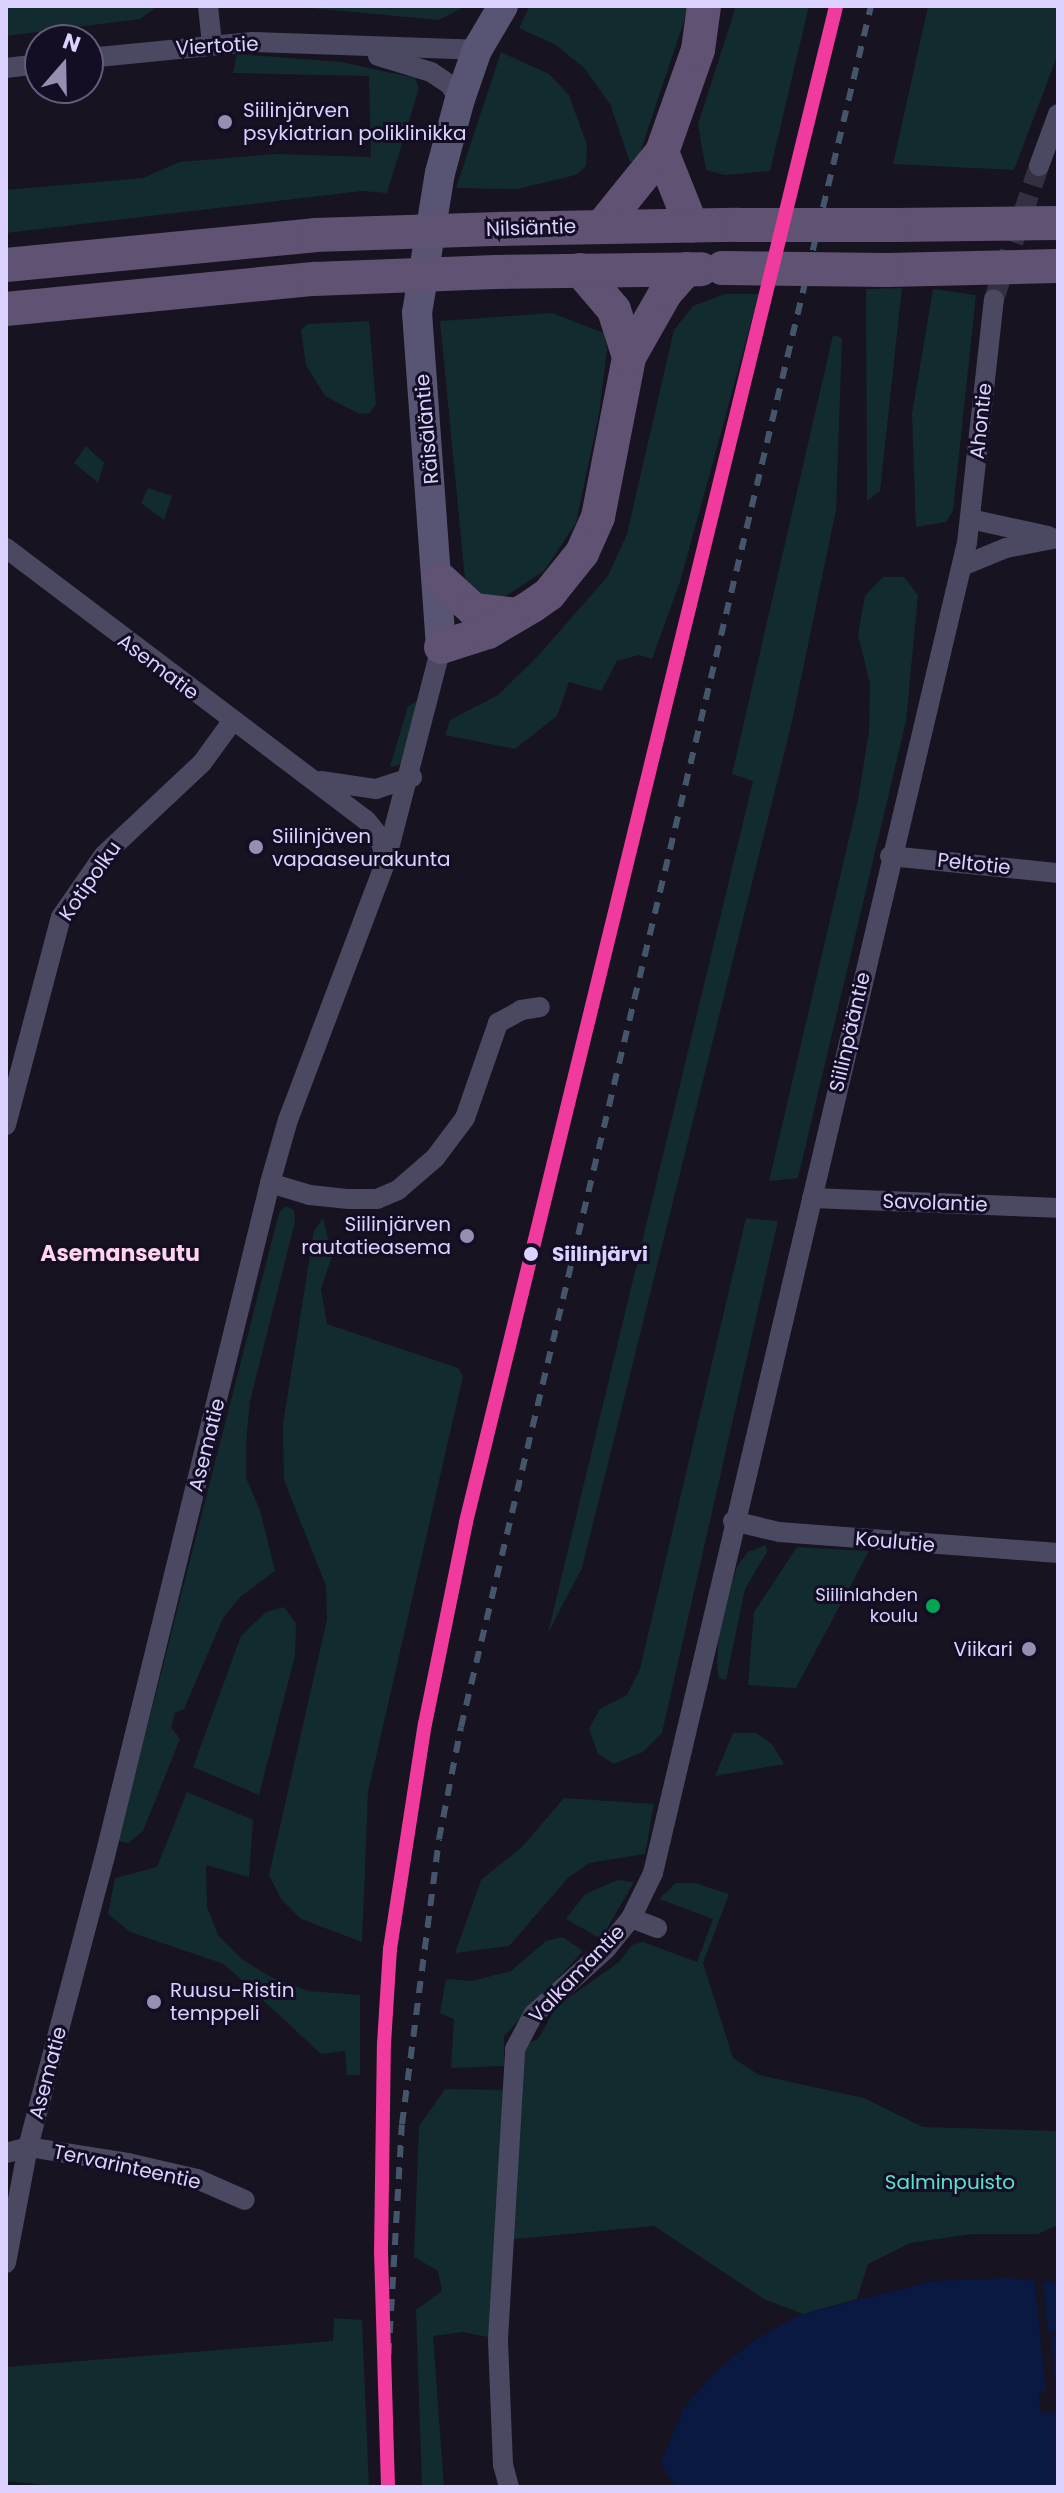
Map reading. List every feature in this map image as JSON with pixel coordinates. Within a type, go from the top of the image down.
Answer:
[{"type":"main road","points":[[603,225],[662,152],[698,50],[704,6]]},
{"type":"main road","points":[[662,152],[691,225]]},
{"type":"main road","name":"Nilsiäntie","points":[[6,265],[315,235],[603,225],[1058,223]]},
{"type":"main road","points":[[6,309],[314,279],[580,270],[887,270],[1058,266]]},
{"type":"main road","points":[[441,647],[462,644],[549,594],[591,535],[629,357],[666,292],[687,269]]},
{"type":"main road","points":[[580,270],[614,310],[629,357]]},
{"type":"main road","points":[[440,579],[474,610],[517,615]]},
{"type":"street","points":[[208,6],[212,44]]},
{"type":"street","name":"Räisäläntie","points":[[386,860],[412,777],[441,647],[440,579],[417,313],[440,173],[460,99],[477,50],[503,6]]},
{"type":"street","name":"Viertotie","points":[[104,56],[212,44],[477,50]]},
{"type":"street","name":"Viertotie","points":[[347,46],[431,72],[460,99]]},
{"type":"street","points":[[1039,166],[1058,114]]},
{"type":"street","name":"Ahontie","points":[[967,543],[994,299]]},
{"type":"street","points":[[970,519],[1057,538]]},
{"type":"street","points":[[962,566],[1006,548],[1057,538]]},
{"type":"street","name":"Siilinpääntie","points":[[733,1521],[967,543]]},
{"type":"street","name":"Asematie","points":[[6,548],[231,723],[366,820],[379,836],[386,860],[288,1120],[270,1183],[104,1860],[28,2147]]},
{"type":"street","name":"Kotipolku","points":[[6,1125],[61,917],[129,827],[202,763],[231,723]]},
{"type":"street","name":"Asematie","points":[[314,780],[376,789],[394,787],[412,777]]},
{"type":"street","name":"Peltotie","points":[[890,856],[1058,873]]},
{"type":"street","points":[[270,1183],[310,1195],[349,1199],[377,1199],[398,1190],[435,1158],[465,1118],[498,1023],[521,1010],[540,1007]]},
{"type":"street","name":"Savolantie","points":[[812,1198],[1058,1208]]},
{"type":"street","name":"Koulutie","points":[[733,1521],[779,1532],[1058,1553]]},
{"type":"street","name":"Valkamantie","points":[[509,2487],[503,2465],[498,2339],[515,2049],[534,2014],[606,1949],[631,1918],[653,1873],[676,1787],[733,1521]]},
{"type":"street","points":[[631,1918],[657,1928]]},
{"type":"street","points":[[6,2153],[28,2147]]},
{"type":"street","name":"Tervarinteentie","points":[[6,2263],[28,2147],[197,2179],[245,2200]]},
{"type":"green space","points":[[6,6],[158,6],[140,19],[101,24],[24,24],[24,34],[6,36]]},
{"type":"green space","points":[[289,6],[466,6],[439,20]]},
{"type":"green space","points":[[530,6],[689,6],[638,159],[630,162],[610,104],[584,68],[556,45],[519,28]]},
{"type":"green space","points":[[736,6],[809,6],[770,171],[725,175],[706,170],[698,124]]},
{"type":"green space","points":[[928,6],[1058,6],[1058,54],[1014,170],[893,164]]},
{"type":"green space","points":[[501,52],[549,74],[569,95],[587,145],[586,166],[576,175],[517,189],[456,188]]},
{"type":"green space","points":[[237,54],[341,62],[415,78],[419,88],[387,193],[362,191],[6,233],[6,190],[143,178],[179,162],[276,154],[371,157],[369,76],[233,73]]},
{"type":"green space","points":[[902,288],[880,491],[867,501],[866,289]]},
{"type":"green space","points":[[933,289],[976,295],[953,511],[946,522],[916,527],[912,414]]},
{"type":"green space","points":[[725,294],[759,294],[680,582],[652,659],[639,655],[617,661],[601,691],[569,682],[557,716],[515,749],[445,735],[450,720],[498,695],[537,657],[608,576],[627,534],[674,330],[693,306]]},
{"type":"green space","points":[[552,313],[604,333],[607,350],[599,414],[576,523],[544,571],[506,596],[487,598],[465,579],[440,321]]},
{"type":"green space","points":[[369,321],[376,404],[370,413],[359,414],[325,396],[306,365],[301,330],[307,324]]},
{"type":"green space","points":[[833,335],[842,338],[836,510],[792,722],[582,1568],[548,1633],[753,781],[732,774]]},
{"type":"green space","points":[[86,446],[104,463],[98,483],[74,463]]},
{"type":"green space","points":[[148,488],[172,496],[164,520],[141,503]]},
{"type":"green space","points":[[883,577],[904,577],[918,595],[906,721],[798,1178],[769,1181],[858,800],[869,731],[870,684],[858,635],[865,596]]},
{"type":"green space","points":[[419,701],[408,753],[399,765],[390,767],[408,706]]},
{"type":"green space","points":[[286,1206],[294,1210],[295,1222],[250,1401],[246,1444],[246,1478],[260,1510],[275,1571],[240,1597],[223,1618],[184,1709],[175,1713],[171,1727],[180,1739],[143,1831],[128,1843],[118,1841],[279,1213]]},
{"type":"green space","points":[[323,1218],[332,1256],[321,1289],[327,1324],[458,1368],[463,1376],[368,1792],[362,1942],[301,1919],[281,1899],[269,1875],[327,1619],[326,1586],[284,1480],[283,1424],[314,1231]]},
{"type":"green space","points":[[746,1218],[778,1221],[662,1733],[643,1752],[614,1764],[598,1754],[589,1729],[600,1709],[627,1695],[640,1669]]},
{"type":"green space","points":[[766,1545],[767,1552],[745,1589],[726,1680],[719,1678],[719,1624],[737,1566],[748,1552]]},
{"type":"green space","points":[[797,1547],[869,1551],[796,1688],[748,1685],[754,1612]]},
{"type":"green space","points":[[284,1607],[296,1623],[295,1656],[259,1795],[193,1767],[241,1636],[266,1612]]},
{"type":"green space","points":[[733,1733],[756,1733],[772,1744],[784,1764],[715,1776]]},
{"type":"green space","points":[[187,1792],[253,1820],[249,1877],[206,1865],[207,1907],[218,1935],[243,1960],[271,1977],[309,1991],[360,1995],[360,2075],[347,2075],[345,2051],[321,2054],[224,1964],[130,1932],[108,1914],[115,1878],[157,1867]]},
{"type":"green space","points":[[564,1798],[654,1804],[645,1854],[589,1863],[568,1878],[509,1946],[455,1953],[481,1880],[523,1846]]},
{"type":"green space","points":[[618,1880],[634,1882],[601,1939],[566,1919],[585,1894]]},
{"type":"green space","name":"Salminpuisto","points":[[676,1883],[695,1883],[729,1894],[703,1963],[733,2058],[759,2075],[864,2098],[923,2127],[1058,2131],[1058,2225],[1038,2234],[971,2234],[910,2243],[868,2264],[857,2299],[803,2314],[764,2299],[654,2226],[505,2240],[498,2339],[463,2332],[433,2336],[444,2487],[422,2487],[416,2310],[442,2291],[438,2271],[414,2257],[419,2126],[445,2089],[514,2090],[515,2049],[538,2039],[557,2006],[619,1962],[632,1945],[643,1942],[697,1962],[713,1919],[659,1899]]},
{"type":"green space","points":[[563,1937],[583,1951],[504,2036],[504,2066],[451,2068],[454,2019],[440,2013],[446,1979],[472,1981],[511,1971],[546,1941]]},
{"type":"green space","points":[[334,2318],[362,2320],[369,2487],[65,2487],[6,2481],[6,2367],[333,2341]]},
{"type":"water","points":[[1009,2278],[1058,2283],[1058,2487],[676,2487],[667,2474],[661,2462],[684,2408],[715,2372],[757,2338],[803,2314],[933,2281]]},
{"type":"pier","points":[[1034,2277],[1042,2278],[1048,2333],[1058,2332],[1051,2338],[1058,2411],[1041,2413],[1039,2392],[1046,2391]]},
{"type":"tunnel","points":[[994,299],[1039,166]]},
{"type":"railway","points":[[386,2399],[402,2124],[439,1839],[461,1727],[871,6]]},
{"type":"transit line","points":[[388,2487],[381,2253],[384,2044],[390,1949],[425,1724],[466,1522],[836,6]]},
{"type":"place","name":"Siilinjärven psykiatrian poliklinikka","points":[[225,122]]},
{"type":"place","name":"Siilinjäven vapaaseurakunta","points":[[256,847]]},
{"type":"place","name":"Siilinjärven rautatieasema","points":[[467,1236]]},
{"type":"place","name":"Siilinjärvi","points":[[531,1254]]},
{"type":"place","name":"Siilinlahden koulu","points":[[933,1606]]},
{"type":"place","name":"Viikari","points":[[1029,1649]]},
{"type":"place","name":"Ruusu-Ristin temppeli","points":[[154,2002]]},
{"type":"district","name":"Asemanseutu","points":[[120,1254]]}]
